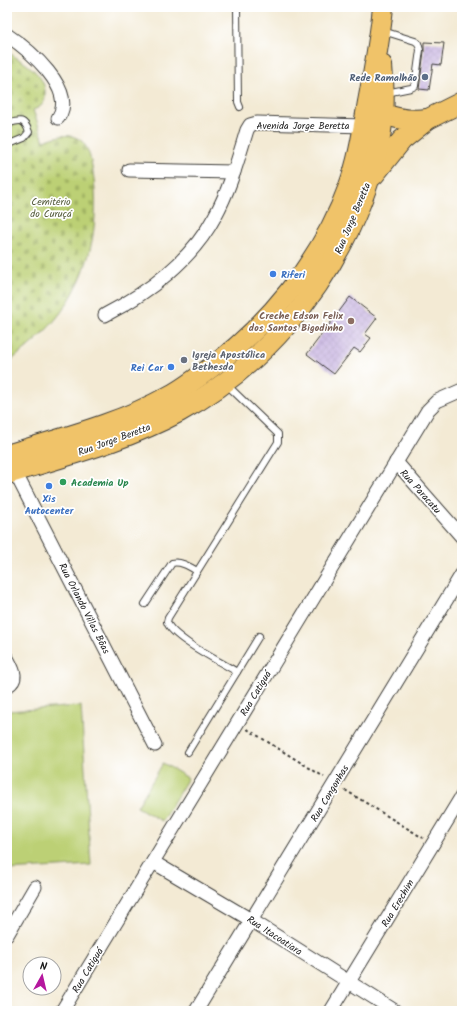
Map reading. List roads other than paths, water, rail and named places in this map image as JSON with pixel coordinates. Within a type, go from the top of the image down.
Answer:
[{"type":"main road","name":"Rua Jorge Beretta","points":[[10,467],[89,430],[144,409],[170,396],[218,363],[241,344],[281,302],[298,279],[329,230],[349,186],[355,167],[364,126],[380,35],[383,7]]},
{"type":"main road","name":"Rua Jorge Beretta","points":[[10,467],[99,446],[132,434],[178,412],[206,397],[225,383],[276,338],[296,315],[331,265],[345,238],[368,182],[379,140],[384,102],[380,35]]},
{"type":"main road","points":[[384,102],[397,118],[406,120],[428,119]]},
{"type":"main road","points":[[368,182],[402,140],[428,119],[462,102]]},
{"type":"street","points":[[7,35],[40,61],[52,76],[59,90],[63,106],[62,112],[58,118]]},
{"type":"street","name":"Avenida Jorge Beretta","points":[[105,315],[139,296],[164,277],[184,258],[205,232],[215,217],[234,172],[247,130],[250,125],[364,126]]},
{"type":"street","points":[[129,170],[234,172]]},
{"type":"street","name":"Rua Catiguá","points":[[62,1011],[432,405],[441,398],[462,390]]},
{"type":"street","name":"Rua Paracatu","points":[[396,462],[462,537]]},
{"type":"street","name":"Rua Orlando Villas Bôas","points":[[10,467],[156,745]]},
{"type":"street","name":"Rua Congonhas","points":[[196,1011],[462,574]]},
{"type":"street","points":[[7,658],[14,675],[11,682]]},
{"type":"street","name":"Rua Erechim","points":[[331,1011],[462,796]]},
{"type":"street","name":"Rua Itacoatiara","points":[[153,862],[251,920],[348,983],[395,1011]]},
{"type":"street","points":[[8,930],[35,887]]},
{"type":"lane","points":[[237,7],[238,102],[240,108]]},
{"type":"lane","points":[[380,35],[415,41],[418,43],[420,50],[415,86],[384,102]]},
{"type":"lane","points":[[7,124],[18,120],[22,121],[26,124],[29,132],[24,138],[7,145]]},
{"type":"lane","points":[[225,383],[278,434],[279,438],[272,452],[168,618],[168,625],[173,632],[183,640],[237,672]]},
{"type":"lane","points":[[145,604],[172,563],[181,563],[197,571]]},
{"type":"lane","points":[[188,752],[259,636]]},
{"type":"place","name":"Rede Ramalhão","points":[[425,77]]},
{"type":"place","name":"Riferi","points":[[273,274]]},
{"type":"place","name":"Creche Edson Felix dos Santos Bigodinho","points":[[351,321]]},
{"type":"place","name":"Igreja Apostólica Bethesda","points":[[184,360]]},
{"type":"place","name":"Rei Car","points":[[171,367]]},
{"type":"place","name":"Academia Up","points":[[63,482]]},
{"type":"place","name":"Xis Autocenter","points":[[49,486]]},
{"type":"park label","name":"Cemitério do Curuçá","points":[[51,206]]}]
